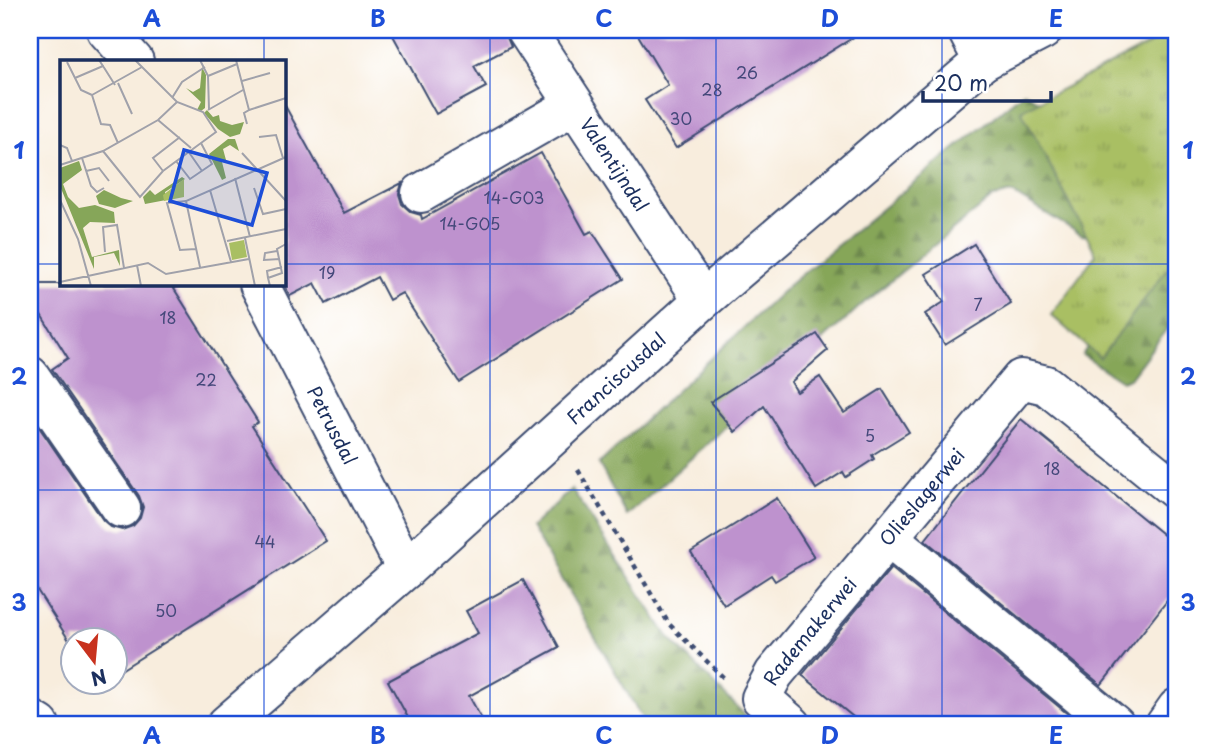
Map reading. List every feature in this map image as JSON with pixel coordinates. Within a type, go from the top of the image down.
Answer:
[{"type":"street","points":[[106,30],[133,60]]},
{"type":"street","name":"Valentijndal","points":[[526,30],[703,300]]},
{"type":"street","name":"Franciscusdal","points":[[226,725],[407,569],[703,300],[975,45],[1043,30]]},
{"type":"street","points":[[421,193],[574,105]]},
{"type":"street","name":"Petrusdal","points":[[260,285],[407,569]]},
{"type":"street","points":[[30,376],[121,509]]},
{"type":"street","name":"Olieslagerwei","points":[[1115,725],[889,538],[1021,379],[1045,385],[1177,491]]},
{"type":"street","name":"Rademakerwei","points":[[792,725],[761,698],[774,674],[889,538]]},
{"type":"street","points":[[1165,725],[1177,708]]},
{"type":"street","points":[[30,719],[40,725]]},
{"type":"path","points":[[556,433],[669,624],[739,692],[761,698]]},
{"type":"green space","points":[[1177,30],[1177,256],[1100,358],[1051,315],[1096,254],[1021,110]]},
{"type":"green space","points":[[1024,92],[1052,108],[1098,237],[1082,235],[1012,193],[993,197],[865,302],[627,516],[599,464],[789,285]]},
{"type":"green space","points":[[1177,246],[1177,315],[1130,378],[1122,381],[1082,355],[1151,255]]},
{"type":"green space","points":[[572,489],[669,638],[755,725],[646,725],[531,527]]},
{"type":"building","points":[[390,30],[504,30],[511,47],[474,66],[486,87],[436,114]]},
{"type":"building","points":[[635,30],[865,30],[676,148],[645,100],[668,85]]},
{"type":"building","points":[[285,106],[344,213],[402,183],[399,194],[402,204],[411,212],[421,215],[422,219],[541,153],[586,234],[592,231],[623,279],[459,382],[402,293],[389,300],[377,277],[326,304],[315,283],[290,296],[284,285]]},
{"type":"building","points":[[974,244],[1011,304],[945,345],[925,314],[944,302],[926,274]]},
{"type":"building","points":[[30,284],[172,285],[258,422],[252,426],[326,541],[130,664],[130,626],[60,626],[30,579],[30,414],[103,520],[111,527],[122,530],[133,526],[140,518],[143,507],[139,496],[52,369],[68,358],[30,297]]},
{"type":"building","points":[[817,334],[828,350],[791,382],[797,392],[820,377],[844,413],[882,389],[909,432],[872,455],[874,459],[846,477],[843,472],[816,489],[764,406],[735,432],[710,402]]},
{"type":"building","points":[[1021,419],[1177,546],[1177,588],[1101,685],[925,540]]},
{"type":"building","points":[[777,498],[814,557],[775,581],[771,575],[724,605],[691,552]]},
{"type":"building","points":[[891,568],[1075,720],[1070,725],[863,725],[802,675]]},
{"type":"building","points":[[523,580],[559,647],[469,696],[485,725],[412,725],[388,681],[478,633],[466,611]]}]
